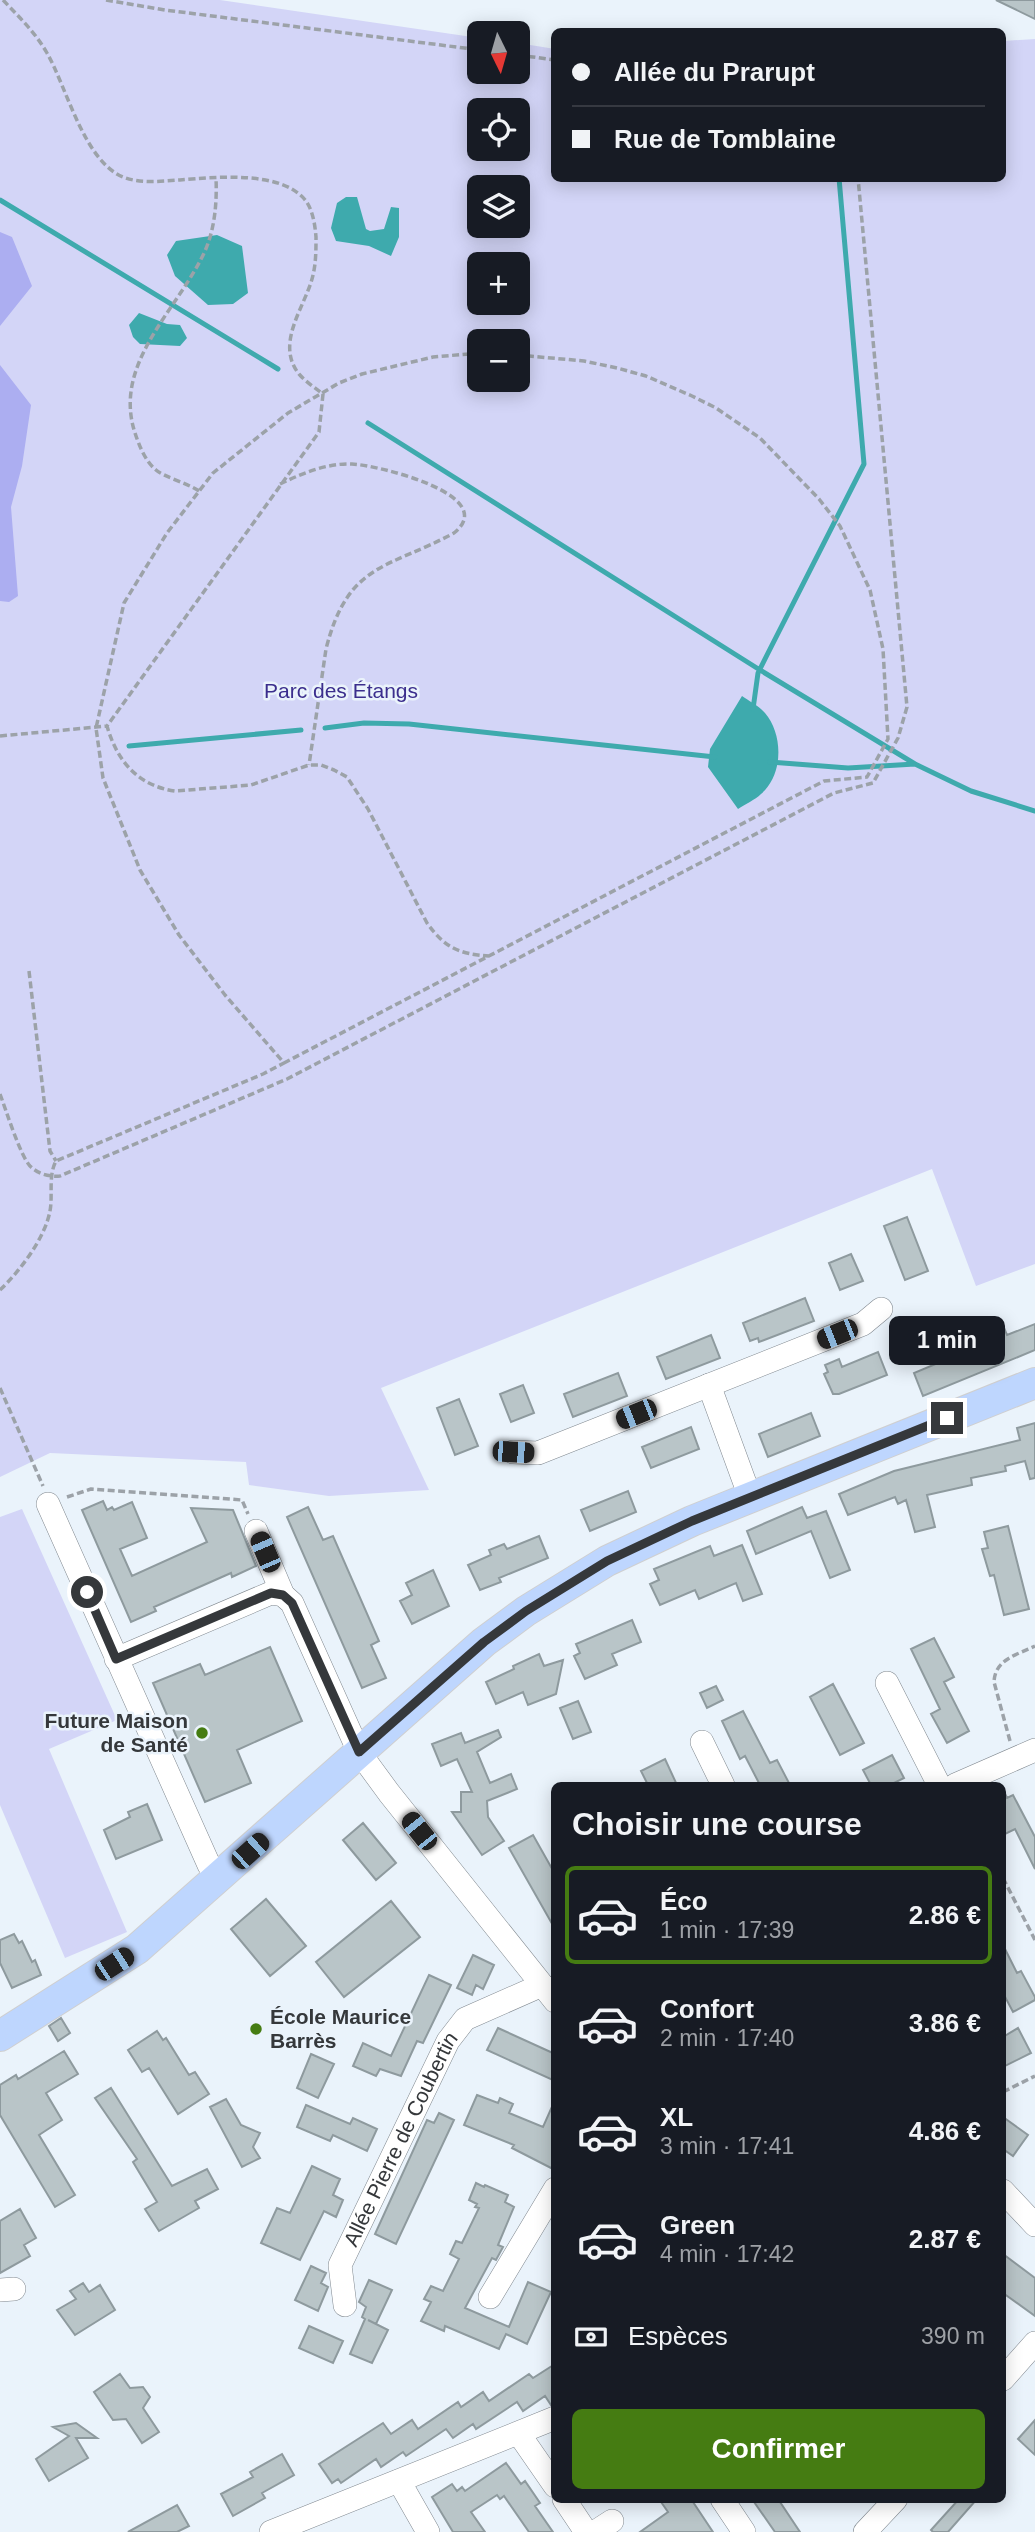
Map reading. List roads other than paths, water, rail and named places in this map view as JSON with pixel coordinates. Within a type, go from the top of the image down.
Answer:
[{"type":"main road","points":[[0,2036],[137,1949],[484,1642],[550,1596],[644,1542],[1035,1383]]},
{"type":"street","points":[[513,1452],[538,1453],[863,1324],[881,1309]]},
{"type":"street","points":[[709,1385],[750,1497]]},
{"type":"street","points":[[48,1504],[209,1865],[219,1879]]},
{"type":"street","points":[[256,1531],[283,1595],[292,1603],[359,1752],[551,1996]]},
{"type":"street","points":[[116,1659],[271,1593],[283,1595]]},
{"type":"street","points":[[887,1683],[937,1782]]},
{"type":"street","points":[[702,1742],[722,1782]]},
{"type":"street","points":[[962,1782],[1025,1754]]},
{"type":"street","name":"Allée Pierre de Coubertin","points":[[345,2305],[340,2264],[447,2041],[465,2019],[551,1996]]},
{"type":"street","points":[[1006,2194],[1035,2225]]},
{"type":"street","points":[[490,2297],[551,2196]]},
{"type":"street","points":[[1006,2376],[1035,2343]]},
{"type":"street","points":[[271,2532],[551,2420]]},
{"type":"street","points":[[519,2434],[551,2480]]},
{"type":"street","points":[[399,2481],[428,2532]]},
{"type":"street","points":[[567,2503],[586,2532]]},
{"type":"street","points":[[725,2503],[744,2532]]},
{"type":"street","points":[[865,2532],[891,2503]]},
{"type":"waterway","points":[[753,709],[758,673],[864,464],[839,182]]},
{"type":"waterway","points":[[0,200],[278,369]]},
{"type":"waterway","points":[[368,423],[760,670],[915,764]]},
{"type":"waterway","points":[[325,728],[364,723],[409,724],[715,757]]},
{"type":"waterway","points":[[129,746],[301,730]]},
{"type":"waterway","points":[[770,762],[848,768],[915,764],[971,791],[1035,811]]},
{"type":"place","name":"Future Maison de Santé","points":[[202,1733]]},
{"type":"place","name":"École Maurice Barrès","points":[[256,2029]]},
{"type":"park label","name":"Parc des Étangs","points":[[341,691]]}]
